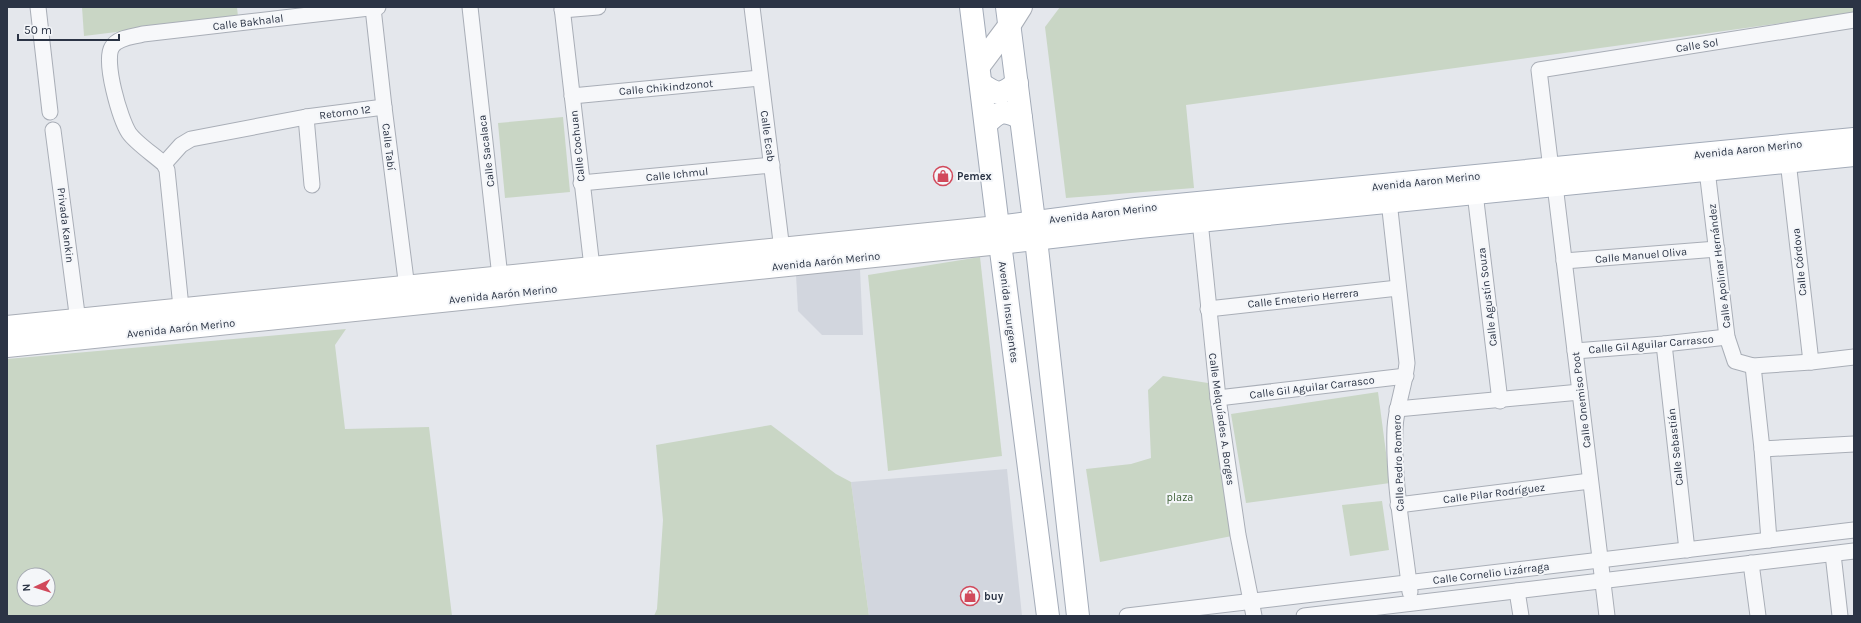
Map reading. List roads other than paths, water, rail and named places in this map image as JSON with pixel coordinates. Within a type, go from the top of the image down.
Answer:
[{"type":"main road","name":"Avenida Insurgentes","points":[[971,7],[1048,616]]},
{"type":"main road","points":[[1017,83],[1006,92],[1000,94],[994,92],[980,75],[1021,7]]},
{"type":"main road","points":[[1009,25],[1037,7]]},
{"type":"main road","points":[[1009,25],[1035,230],[1078,616]]},
{"type":"main road","points":[[986,124],[996,114],[1002,112],[1021,118]]},
{"type":"main road","name":"Avenida Aaron Merino","points":[[999,235],[1137,218],[1553,177],[1854,139]]},
{"type":"main road","name":"Avenida Aaron Merino","points":[[1388,193],[1475,193],[1553,177],[1707,170],[1854,155]]},
{"type":"main road","name":"Avenida Aarón Merino","points":[[7,346],[79,329],[999,235]]},
{"type":"main road","name":"Avenida Aarón Merino","points":[[7,327],[79,329]]},
{"type":"street","points":[[38,7],[50,112]]},
{"type":"street","name":"Calle Bakhalal","points":[[164,164],[129,133],[118,110],[109,66],[111,47],[119,40],[142,34],[376,7]]},
{"type":"street","name":"Calle Tabí","points":[[376,7],[384,107],[408,295]]},
{"type":"street","name":"Calle Sacalaca","points":[[470,7],[501,286]]},
{"type":"street","points":[[562,9],[598,7]]},
{"type":"street","name":"Calle Ecab","points":[[752,7],[783,257]]},
{"type":"street","name":"Calle Cochuan","points":[[562,9],[593,276]]},
{"type":"street","name":"Calle Sol","points":[[1539,70],[1854,20]]},
{"type":"street","name":"Calle Onemiso Poot","points":[[1539,70],[1564,261],[1607,616]]},
{"type":"street","name":"Calle Chikindzonot","points":[[572,96],[760,78]]},
{"type":"street","name":"Retorno 12","points":[[164,164],[181,145],[191,139],[306,117],[384,107]]},
{"type":"street","points":[[306,117],[312,185]]},
{"type":"street","name":"Privada Kankin","points":[[54,130],[79,329]]},
{"type":"street","name":"Calle Córdova","points":[[1788,161],[1811,362]]},
{"type":"street","points":[[164,164],[167,170],[182,318]]},
{"type":"street","name":"Calle Ichmul","points":[[581,183],[772,165]]},
{"type":"street","name":"Calle Apolinar Hernández","points":[[1707,170],[1728,337],[1735,361],[1753,366]]},
{"type":"street","name":"Calle Pedro Romero","points":[[1388,193],[1407,363],[1406,376],[1396,409],[1395,429],[1398,505],[1412,603]]},
{"type":"street","name":"Calle Agustín Souza","points":[[1475,193],[1500,401]]},
{"type":"street","name":"Calle Melquíades A. Borges","points":[[1199,212],[1218,398],[1252,609]]},
{"type":"street","name":"Calle Manuel Oliva","points":[[1564,261],[1717,249]]},
{"type":"street","name":"Calle Emeterio Herrera","points":[[1208,309],[1398,288]]},
{"type":"street","name":"Calle Gil Aguilar Carrasco","points":[[1575,351],[1728,337]]},
{"type":"street","name":"Calle Sebastián","points":[[1664,344],[1687,550]]},
{"type":"street","points":[[1769,540],[1762,449],[1753,366],[1854,357]]},
{"type":"street","name":"Calle Gil Aguilar Carrasco","points":[[1218,398],[1406,376]]},
{"type":"street","points":[[1396,409],[1500,401],[1580,392]]},
{"type":"street","points":[[1762,449],[1854,444]]},
{"type":"street","name":"Calle Pilar Rodríguez","points":[[1398,505],[1590,481]]},
{"type":"street","name":"Calle Cornelio Lizárraga","points":[[1127,616],[1252,609],[1409,583],[1854,530]]},
{"type":"street","name":"Calle Cornelio Lizárraga","points":[[1304,616],[1854,551]]},
{"type":"street","points":[[1833,554],[1840,616]]},
{"type":"street","points":[[1751,563],[1758,616]]},
{"type":"street","points":[[1518,591],[1521,616]]},
{"type":"place","name":"Pemex","points":[[943,176]]},
{"type":"place","name":"buy","points":[[970,596]]},
{"type":"park label","name":"plaza","points":[[1180,497]]}]
